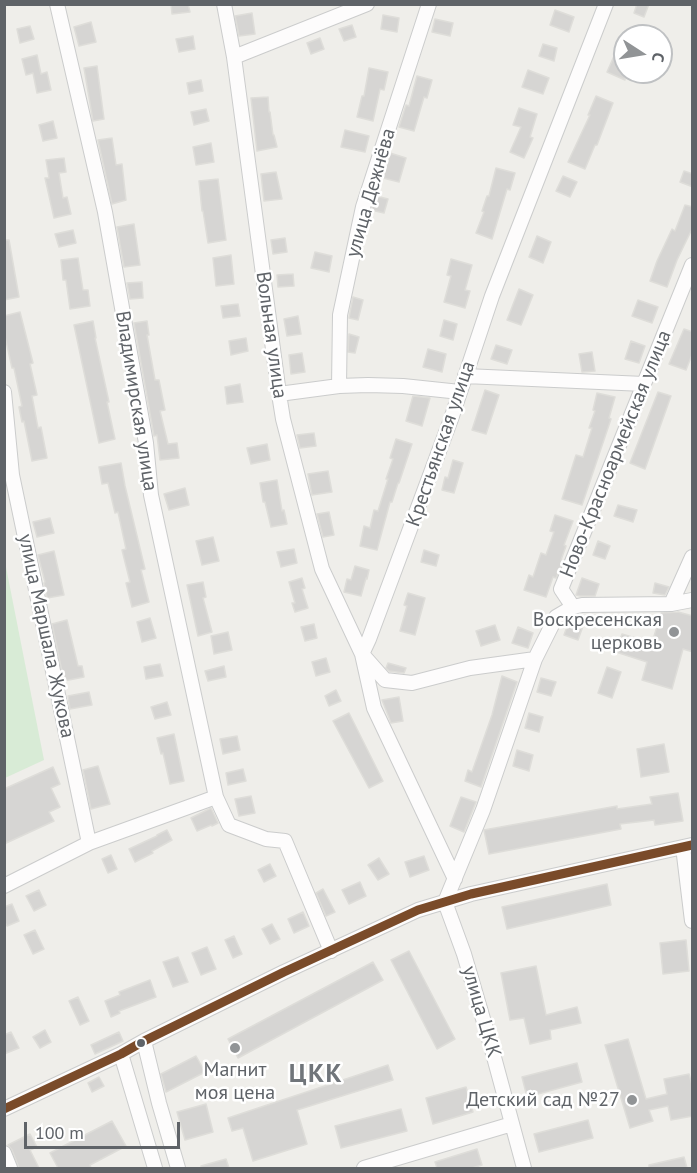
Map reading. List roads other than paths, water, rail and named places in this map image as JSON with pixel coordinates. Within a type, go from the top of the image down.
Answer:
[{"type":"street","name":"Владимирская улица","points":[[57,4],[105,212],[146,443],[151,495],[216,797],[229,825],[266,839],[285,841],[331,951]]},
{"type":"street","name":"Вольная улица","points":[[224,4],[234,57],[283,419],[322,569],[362,654]]},
{"type":"street","points":[[234,57],[367,4]]},
{"type":"street","name":"улица Дежнёва","points":[[339,386],[340,315],[363,207],[429,4]]},
{"type":"street","name":"Крестьянская улица","points":[[362,654],[402,553],[492,296],[606,4]]},
{"type":"street","name":"Ново-Красноармейская улица","points":[[445,902],[483,810],[535,659],[556,617],[573,607],[561,590],[693,265]]},
{"type":"street","points":[[465,376],[644,384]]},
{"type":"street","points":[[279,394],[339,386],[368,385],[460,392]]},
{"type":"street","name":"улица Маршала Жукова","points":[[4,392],[12,475],[88,843]]},
{"type":"street","points":[[671,604],[690,562]]},
{"type":"street","points":[[690,562],[689,578],[693,589]]},
{"type":"street","points":[[573,607],[671,604],[693,600]]},
{"type":"street","points":[[362,654],[385,680],[412,683],[470,668],[535,659]]},
{"type":"street","points":[[362,654],[374,708],[455,879]]},
{"type":"street","points":[[4,886],[88,843],[216,797]]},
{"type":"street","points":[[4,1109],[417,910],[471,894],[688,846],[693,921]]},
{"type":"street","name":"улица ЦКК","points":[[445,902],[467,964],[524,1168]]},
{"type":"street","points":[[144,1041],[178,1168]]},
{"type":"street","points":[[121,1054],[155,1168]]},
{"type":"street","points":[[364,1168],[512,1124]]},
{"type":"street","points":[[4,1153],[10,1168]]},
{"type":"place","name":"Воскресенская церковь","points":[[674,632]]},
{"type":"place","name":"Магнит моя цена","points":[[235,1048]]},
{"type":"place","name":"Детский сад №27","points":[[632,1100]]},
{"type":"district","name":"ЦКК","points":[[316,1075]]}]
